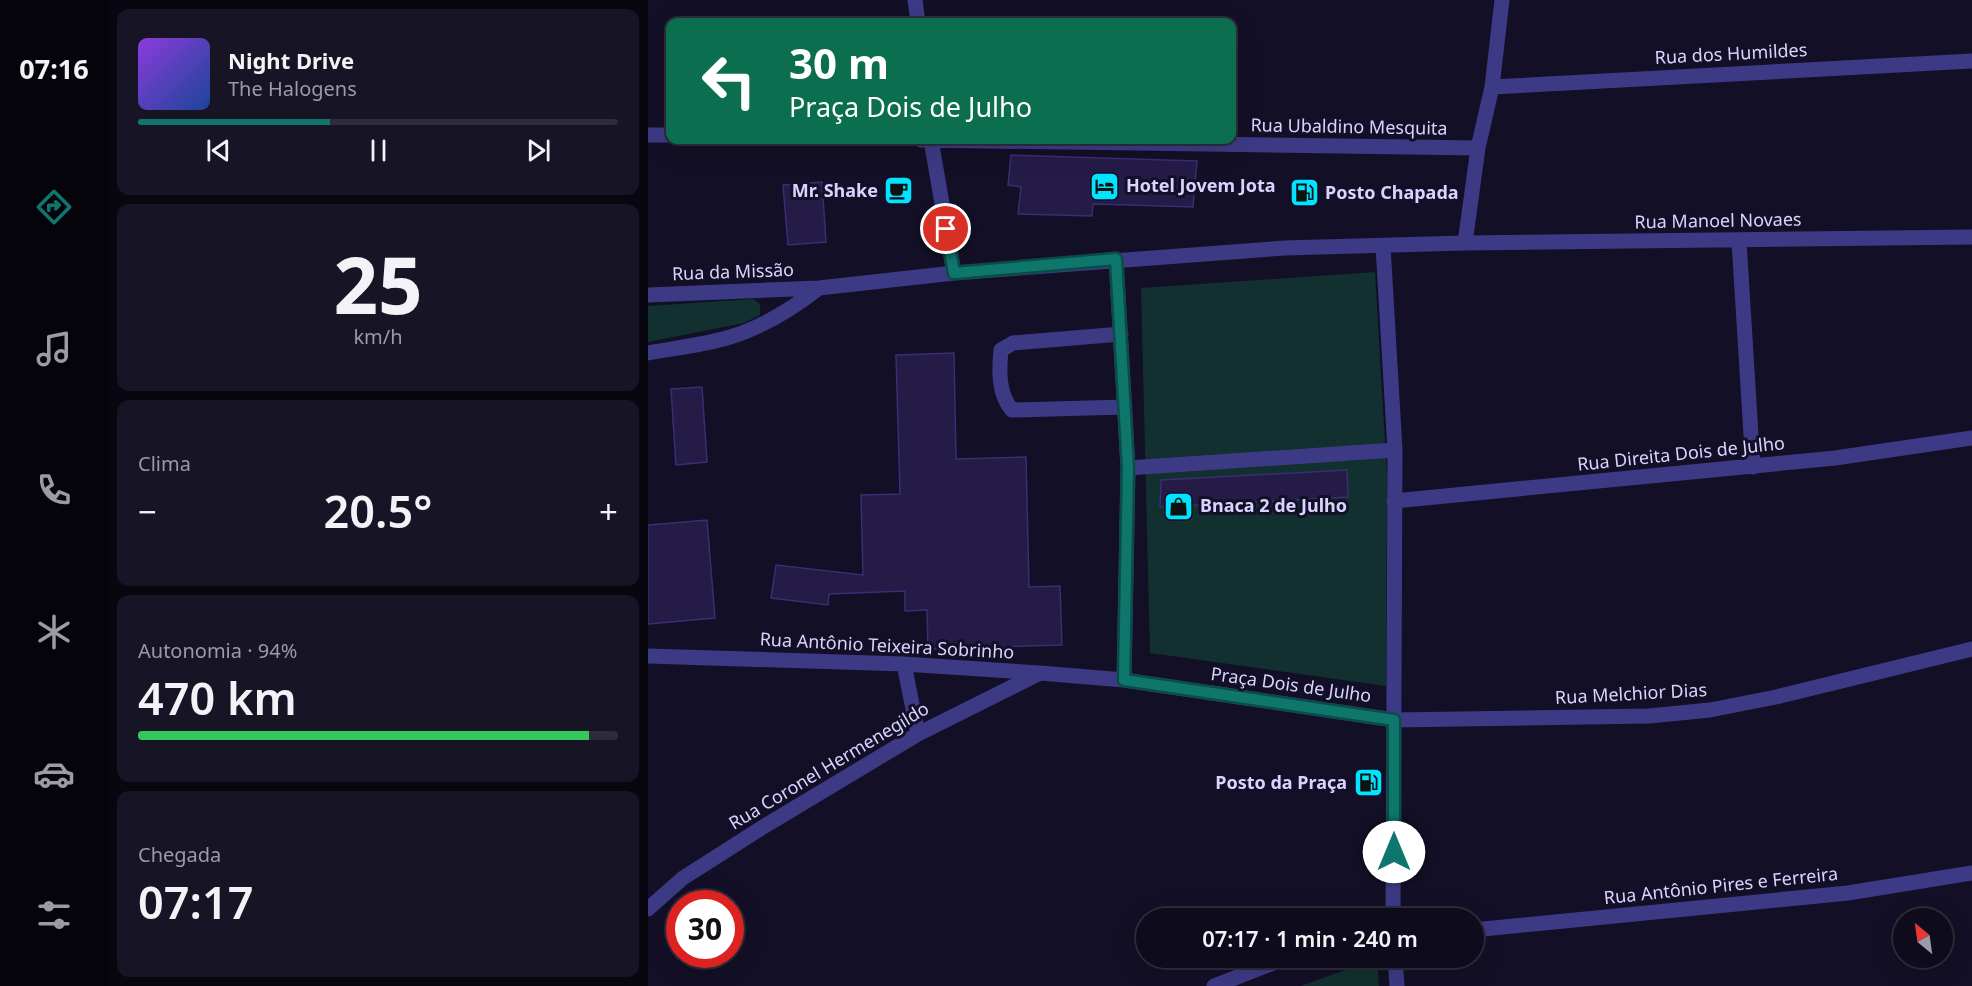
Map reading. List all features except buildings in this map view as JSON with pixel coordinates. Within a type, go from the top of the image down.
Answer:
[{"type":"street","points":[[915,0],[917,18]]},
{"type":"street","points":[[1124,680],[1128,468],[1116,259],[1284,248],[1465,243],[1478,148],[1492,87],[1502,0]]},
{"type":"street","name":"Rua dos Humildes","points":[[1492,87],[1972,61]]},
{"type":"street","points":[[648,135],[666,135]]},
{"type":"street","points":[[932,144],[954,273]]},
{"type":"street","name":"Rua Ubaldino Mesquita","points":[[1204,144],[1478,148]]},
{"type":"street","name":"Rua Manoel Novaes","points":[[1465,243],[1972,237]]},
{"type":"street","points":[[1739,241],[1753,467]]},
{"type":"street","name":"Praça Dois de Julho","points":[[1124,680],[1394,720],[1395,450],[1383,246]]},
{"type":"street","name":"Rua da Missão","points":[[648,295],[819,288],[954,273],[1116,259]]},
{"type":"street","name":"Rua da Missão","points":[[648,353],[730,337],[764,324],[789,311],[819,288]]},
{"type":"street","points":[[1121,334],[1013,344],[1001,350],[999,368],[1004,399],[1012,410],[1125,406]]},
{"type":"street","name":"Rua Direita Dois de Julho","points":[[1394,501],[1753,467],[1835,458],[1972,438]]},
{"type":"street","points":[[1128,468],[1395,450]]},
{"type":"street","name":"Rua Melchior Dias","points":[[1394,720],[1649,716],[1710,710],[1776,697],[1972,649]]},
{"type":"street","name":"Rua Antônio Teixeira Sobrinho","points":[[648,656],[904,664],[1040,672],[1124,680]]},
{"type":"street","points":[[904,664],[918,734]]},
{"type":"street","name":"Rua Coronel Hermenegildo","points":[[648,909],[682,878],[763,827],[918,734],[1040,672]]},
{"type":"street","points":[[1394,720],[1394,908]]},
{"type":"street","name":"Rua Antônio Pires e Ferreira","points":[[1484,929],[1848,893],[1972,873]]},
{"type":"street","points":[[1214,986],[1261,968]]},
{"type":"street","points":[[1396,968],[1397,986]]},
{"type":"green space","points":[[1375,272],[1387,477],[1386,686],[1150,653],[1141,288]]},
{"type":"green space","points":[[753,299],[760,304],[760,315],[744,323],[648,342],[648,306]]},
{"type":"green space","points":[[1351,968],[1378,968],[1379,986],[1300,986]]},
{"type":"place","name":"Hotel Jovem Jota","points":[[1105,186]]},
{"type":"place","name":"Mr. Shake","points":[[899,191]]},
{"type":"place","name":"Posto Chapada","points":[[1304,193]]},
{"type":"place","name":"Bnaca 2 de Julho","points":[[1179,506]]},
{"type":"place","name":"Posto da Praça","points":[[1368,783]]},
{"type":"route","points":[[946,229],[954,273],[1116,259],[1128,468],[1124,680],[1394,720],[1394,852]]}]
